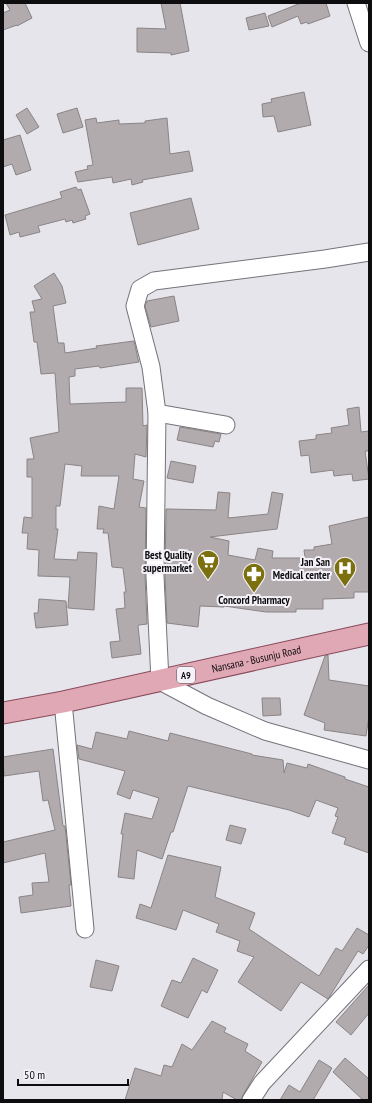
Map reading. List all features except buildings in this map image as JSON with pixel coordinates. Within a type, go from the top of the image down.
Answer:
[{"type":"main road","name":"Nansana - Busunju Road","points":[[3,713],[63,702],[369,634]]},
{"type":"street","points":[[356,3],[369,43]]},
{"type":"street","points":[[369,252],[154,281],[140,289],[135,306],[151,367],[157,413],[156,576],[160,681],[207,706],[265,731],[369,760]]},
{"type":"street","points":[[157,413],[226,425]]},
{"type":"street","points":[[63,702],[85,929]]},
{"type":"street","points":[[251,1100],[262,1083],[369,969]]},
{"type":"place","name":"Best Quality supermarket","points":[[208,580]]},
{"type":"place","name":"Jan San Medical center","points":[[345,588]]},
{"type":"place","name":"Concord Pharmacy","points":[[254,594]]}]
